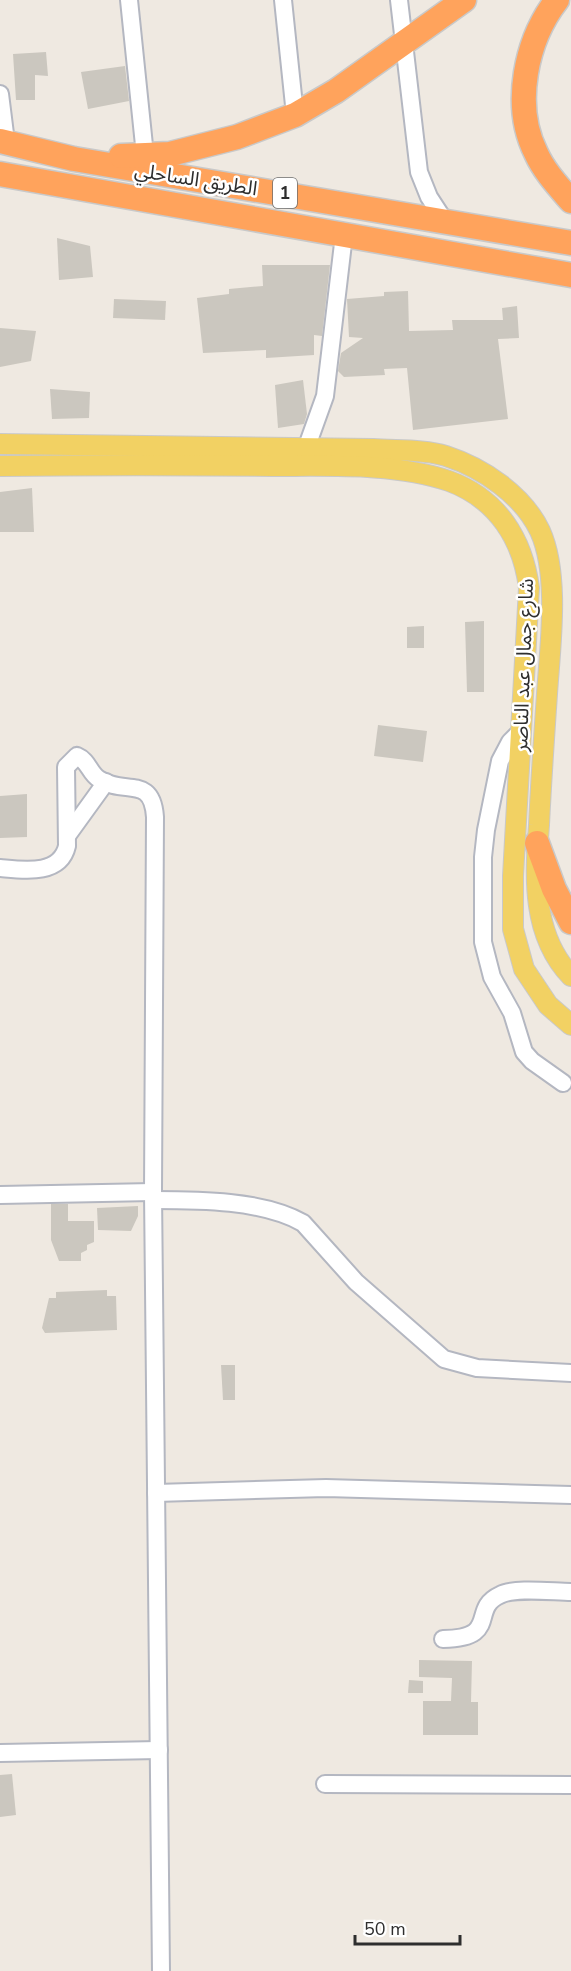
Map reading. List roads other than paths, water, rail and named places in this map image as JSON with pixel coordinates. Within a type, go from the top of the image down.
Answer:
[{"type":"highway","points":[[74,159],[170,154],[237,137],[295,115],[336,91],[464,0]]},
{"type":"highway","points":[[557,0],[537,29],[528,64],[525,113],[536,154],[571,201]]},
{"type":"highway","name":"الطريق الساحلي","points":[[3,142],[74,159],[571,243]]},
{"type":"highway","name":"الطريق الساحلي","points":[[0,174],[571,274]]},
{"type":"highway","points":[[537,843],[554,889],[571,922]]},
{"type":"main road","name":"شارع جمال عبد الناصر","points":[[0,444],[303,457],[416,473],[451,482],[480,499],[501,518],[516,537],[526,563],[529,588],[513,876],[513,929],[524,969],[548,1005],[571,1026]]},
{"type":"main road","name":"شارع جمال عبد الناصر","points":[[0,466],[303,457],[374,449],[443,456],[468,465],[500,485],[525,507],[540,531],[547,554],[551,637],[537,843],[540,920],[558,963],[571,976]]},
{"type":"street","points":[[129,0],[145,155]]},
{"type":"street","points":[[283,0],[295,115]]},
{"type":"street","points":[[399,0],[419,172],[429,197],[444,220]]},
{"type":"street","points":[[0,94],[3,142]]},
{"type":"street","points":[[303,457],[325,396],[344,235]]},
{"type":"street","points":[[521,731],[506,748],[500,761],[486,830],[483,857],[483,942],[492,977],[512,1013],[524,1052],[532,1061],[563,1083]]},
{"type":"street","points":[[0,868],[28,871],[53,864],[66,851],[66,771],[68,763],[76,756],[81,758],[97,778],[146,792],[154,804],[154,1196],[161,1971]]},
{"type":"street","points":[[67,836],[106,782]]},
{"type":"street","points":[[0,1195],[154,1196],[250,1206],[293,1217],[303,1222],[356,1282],[444,1359],[477,1368],[571,1373]]},
{"type":"street","points":[[156,1493],[326,1488],[571,1495]]},
{"type":"street","points":[[442,1639],[464,1638],[472,1635],[478,1629],[492,1601],[504,1593],[571,1592]]},
{"type":"street","points":[[0,1753],[159,1750]]},
{"type":"street","points":[[325,1784],[571,1785]]}]
